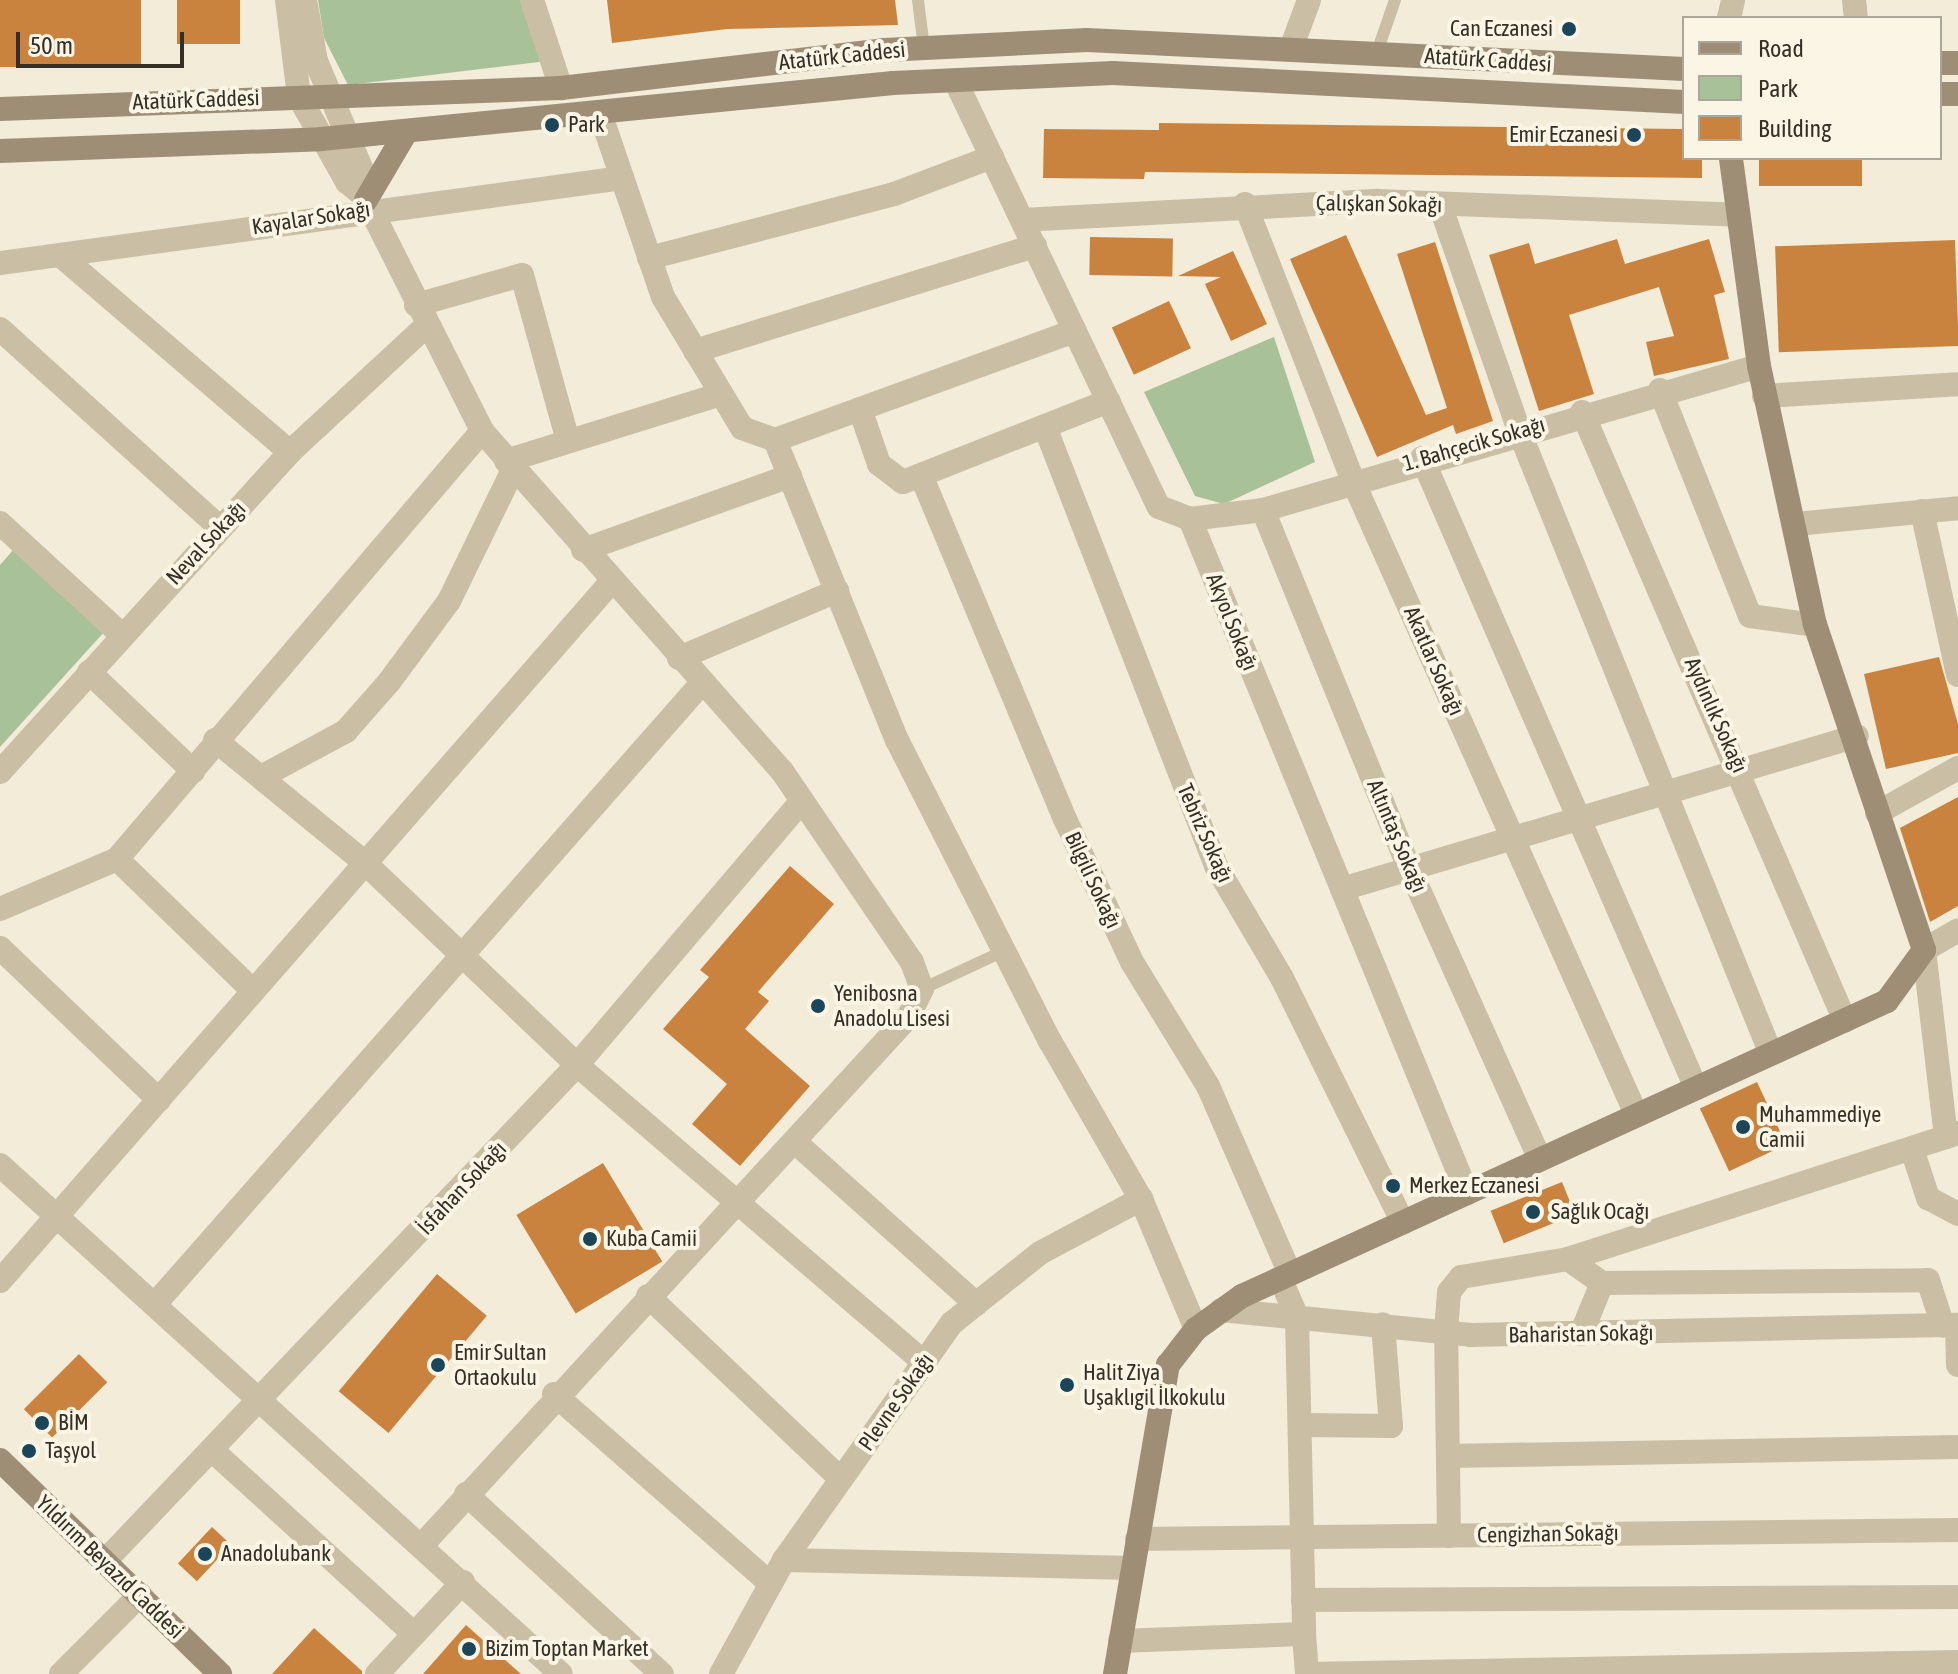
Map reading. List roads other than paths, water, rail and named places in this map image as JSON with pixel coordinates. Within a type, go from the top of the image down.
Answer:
[{"type":"main road","name":"Atatürk Caddesi","points":[[0,109],[561,88],[924,48],[1087,40],[1292,46],[1682,69]]},
{"type":"main road","points":[[0,151],[321,139],[601,116],[955,80],[1113,73],[1682,102]]},
{"type":"main road","points":[[367,201],[406,132]]},
{"type":"main road","points":[[1115,1674],[1168,1365],[1196,1329],[1221,1310],[1285,1276],[1887,1001],[1924,950],[1877,813],[1857,736],[1815,625],[1796,524],[1764,396],[1731,160]]},
{"type":"main road","name":"Yıldırım Beyazıd Caddesi","points":[[0,1460],[220,1674]]},
{"type":"street","points":[[287,0],[299,97],[347,182],[367,201]]},
{"type":"street","points":[[305,0],[328,97],[365,177],[367,201],[421,316],[482,431],[802,801],[912,962],[922,989],[909,1016],[738,1203],[554,1394],[422,1545]]},
{"type":"street","points":[[532,0],[561,88]]},
{"type":"street","points":[[1292,46],[1309,0]]},
{"type":"street","points":[[955,80],[1159,507],[1190,519]]},
{"type":"street","points":[[601,116],[649,258],[695,351],[742,428],[775,440],[1075,331]]},
{"type":"street","points":[[649,258],[894,194],[992,157]]},
{"type":"street","name":"Kayalar Sokağı","points":[[0,263],[367,201],[622,178]]},
{"type":"street","name":"Çalışkan Sokağı","points":[[1022,220],[1245,204],[1440,205],[1737,215]]},
{"type":"street","name":"Akatlar Sokağı","points":[[1245,204],[1352,479],[1636,1114]]},
{"type":"street","points":[[1440,205],[1519,431],[1663,798],[1771,1054]]},
{"type":"street","points":[[695,351],[1035,246]]},
{"type":"street","points":[[60,255],[290,452]]},
{"type":"street","points":[[421,316],[522,275],[568,441]]},
{"type":"street","name":"Neval Sokağı","points":[[0,772],[290,452],[421,316]]},
{"type":"street","points":[[0,329],[220,528]]},
{"type":"street","name":"1. Bahçecik Sokağı","points":[[1190,519],[1263,510],[1422,458],[1660,390],[1759,366]]},
{"type":"street","points":[[1764,396],[1958,384]]},
{"type":"street","points":[[1660,390],[1750,616],[1815,625]]},
{"type":"street","points":[[261,777],[346,731],[389,682],[449,601],[510,466],[568,441],[721,394]]},
{"type":"street","points":[[860,409],[879,464],[903,482],[1109,401]]},
{"type":"street","name":"Aydınlık Sokağı","points":[[1582,412],[1743,775],[1845,1021]]},
{"type":"street","name":"Tebriz Sokağı","points":[[1045,427],[1216,866],[1282,978],[1403,1223]]},
{"type":"street","points":[[0,909],[117,859],[193,771],[215,740],[482,431]]},
{"type":"street","points":[[775,440],[897,740],[1004,951],[1141,1199],[1196,1329]]},
{"type":"street","points":[[1422,458],[1696,1088]]},
{"type":"street","name":"Bilgili Sokağı","points":[[921,475],[1065,819],[1132,962],[1208,1086],[1285,1276],[1297,1317]]},
{"type":"street","points":[[583,550],[790,476]]},
{"type":"street","points":[[1796,524],[1958,508]]},
{"type":"street","name":"Altıntaş Sokağı","points":[[1263,510],[1410,870],[1540,1159]]},
{"type":"street","points":[[1922,511],[1958,675]]},
{"type":"street","name":"Akyol Sokağı","points":[[1190,519],[1467,1193]]},
{"type":"street","points":[[0,523],[122,635]]},
{"type":"street","points":[[0,1281],[60,1220],[251,989],[611,582]]},
{"type":"street","points":[[679,658],[837,591]]},
{"type":"street","points":[[89,672],[193,771]]},
{"type":"street","points":[[155,1304],[459,952],[702,683]]},
{"type":"street","points":[[1342,889],[1743,775],[1857,736]]},
{"type":"street","points":[[215,740],[364,862],[577,1065],[924,1362]]},
{"type":"street","points":[[1877,813],[1958,768]]},
{"type":"street","name":"İsfahan Sokağı","points":[[106,1560],[263,1400],[577,1065],[802,801]]},
{"type":"street","points":[[117,859],[251,989]]},
{"type":"street","points":[[1449,1536],[1446,1332],[1449,1292],[1461,1277],[1568,1259],[1952,1135],[1924,950],[1958,930]]},
{"type":"street","points":[[0,948],[159,1100]]},
{"type":"street","points":[[795,1142],[976,1304]]},
{"type":"street","points":[[1912,1149],[1928,1198],[1958,1214]]},
{"type":"street","points":[[0,1165],[263,1400],[561,1674]]},
{"type":"street","name":"Plevne Sokağı","points":[[721,1674],[784,1560],[924,1362],[976,1304],[1040,1253],[1141,1199]]},
{"type":"street","points":[[1568,1259],[1602,1283],[1928,1280],[1953,1325],[1958,1365]]},
{"type":"street","points":[[1581,1334],[1602,1283]]},
{"type":"street","points":[[648,1296],[841,1479]]},
{"type":"street","name":"Baharistan Sokağı","points":[[1221,1310],[1446,1332],[1581,1334],[1953,1325]]},
{"type":"street","points":[[1297,1317],[1303,1425],[1303,1600],[1307,1674],[1942,1666]]},
{"type":"street","points":[[1303,1425],[1391,1426],[1383,1324]]},
{"type":"street","points":[[554,1394],[771,1584]]},
{"type":"street","points":[[1448,1456],[1958,1447]]},
{"type":"street","points":[[213,1451],[414,1634]]},
{"type":"street","points":[[466,1494],[662,1674]]},
{"type":"street","name":"Cengizhan Sokağı","points":[[1137,1539],[1958,1530]]},
{"type":"street","points":[[784,1560],[1132,1568]]},
{"type":"street","points":[[377,1674],[463,1582]]},
{"type":"street","points":[[61,1674],[140,1595]]},
{"type":"street","points":[[1303,1600],[1958,1597]]},
{"type":"street","points":[[1120,1641],[1304,1634]]},
{"type":"lane","points":[[918,0],[924,48]]},
{"type":"lane","points":[[1377,52],[1395,0]]},
{"type":"lane","points":[[922,989],[1004,951]]},
{"type":"place","name":"Can Eczanesi","points":[[1569,29]]},
{"type":"place","name":"Park","points":[[552,125]]},
{"type":"place","name":"Emir Eczanesi","points":[[1634,135]]},
{"type":"place","name":"Yenibosna Anadolu Lisesi","points":[[818,1006]]},
{"type":"place","name":"Muhammediye Camii","points":[[1743,1127]]},
{"type":"place","name":"Merkez Eczanesi","points":[[1393,1186]]},
{"type":"place","name":"Sağlık Ocağı","points":[[1533,1212]]},
{"type":"place","name":"Kuba Camii","points":[[590,1239]]},
{"type":"place","name":"Emir Sultan Ortaokulu","points":[[438,1365]]},
{"type":"place","name":"Halit Ziya Uşaklıgil İlkokulu","points":[[1067,1385]]},
{"type":"place","name":"BİM","points":[[42,1423]]},
{"type":"place","name":"Taşyol","points":[[29,1451]]},
{"type":"place","name":"Anadolubank","points":[[205,1554]]},
{"type":"place","name":"Bizim Toptan Market","points":[[469,1649]]}]
